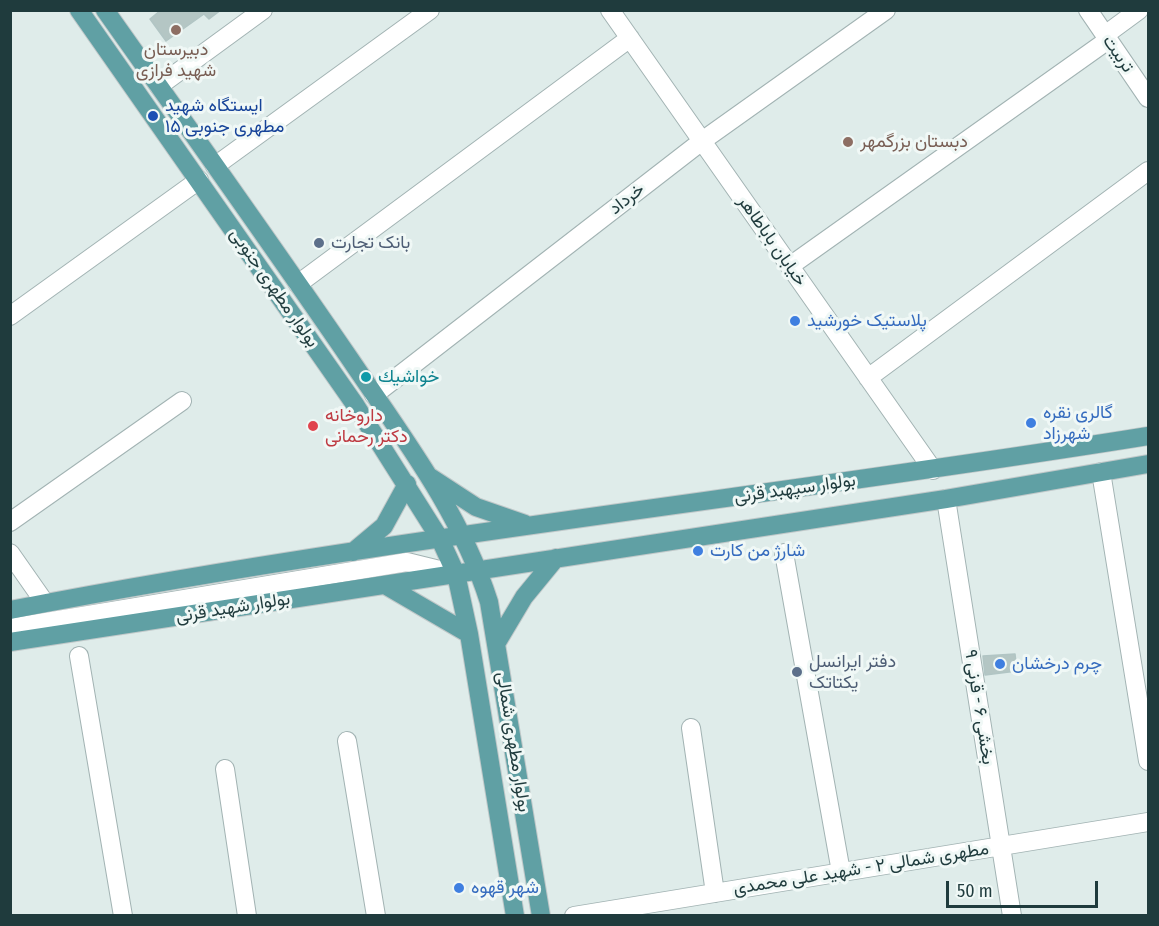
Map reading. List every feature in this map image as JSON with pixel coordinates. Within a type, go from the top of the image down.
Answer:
[{"type":"main road","name":"بولوار مطهری جنوبی","points":[[79,10],[199,180],[407,484],[440,539],[456,574]]},
{"type":"main road","name":"بولوار مطهری جنوبی","points":[[105,10],[374,395],[463,535],[478,570]]},
{"type":"main road","name":"بولوار سپهبد قرنی","points":[[440,539],[527,525],[933,470],[1149,436]]},
{"type":"main road","name":"بولوار سپهبد قرنی","points":[[456,574],[946,499],[1149,464]]},
{"type":"main road","points":[[425,473],[476,507],[527,525]]},
{"type":"main road","points":[[352,553],[384,526],[407,484]]},
{"type":"main road","name":"بولوار شهید قرنی","points":[[10,610],[440,539]]},
{"type":"main road","points":[[496,644],[524,597],[556,558]]},
{"type":"main road","name":"بولوار مطهری شمالی","points":[[478,570],[489,602],[542,915]]},
{"type":"main road","name":"بولوار شهید قرنی","points":[[10,642],[456,574]]},
{"type":"main road","name":"بولوار مطهری شمالی","points":[[456,574],[469,634],[514,915]]},
{"type":"main road","points":[[385,585],[469,634]]},
{"type":"street","points":[[159,86],[263,10]]},
{"type":"street","points":[[215,166],[430,10]]},
{"type":"street","name":"خیابان باباطاهر","points":[[610,10],[933,470]]},
{"type":"street","name":"خرداد","points":[[374,395],[702,141],[886,10]]},
{"type":"street","name":"تربیت","points":[[1088,10],[1149,98]]},
{"type":"street","points":[[790,266],[1106,38],[1139,10]]},
{"type":"street","points":[[298,284],[630,38]]},
{"type":"street","points":[[868,378],[1149,171]]},
{"type":"street","points":[[10,316],[199,180]]},
{"type":"street","points":[[10,522],[182,401]]},
{"type":"street","points":[[1101,472],[1149,762]]},
{"type":"street","name":"بخشی ۶ - قرنی ۹","points":[[946,499],[1012,915]]},
{"type":"street","points":[[10,553],[45,603]]},
{"type":"street","points":[[784,553],[841,872]]},
{"type":"street","points":[[10,628],[407,562],[456,574]]},
{"type":"street","points":[[79,656],[123,915]]},
{"type":"street","points":[[691,728],[715,892]]},
{"type":"street","points":[[347,741],[376,915]]},
{"type":"street","points":[[225,770],[247,915]]},
{"type":"street","name":"مطهری شمالی ۲ - شهید علی محمدی","points":[[574,915],[1149,822]]},
{"type":"building","name":"دبیرستان شهید فرازی","points":[[161,10],[221,10],[209,19],[204,14],[166,41],[150,19]]},
{"type":"building","name":"چرم درخشان","points":[[1015,654],[1017,671],[985,675],[983,656]]},
{"type":"place","name":"دبیرستان شهید فرازی","points":[[176,30]]},
{"type":"place","name":"ایستگاه شهید مطهری جنوبی ۱۵","points":[[153,116]]},
{"type":"place","name":"دبستان بزرگمهر","points":[[848,142]]},
{"type":"place","name":"بانک تجارت","points":[[319,243]]},
{"type":"place","name":"پلاستیک خورشید","points":[[795,321]]},
{"type":"place","name":"خواشيك","points":[[366,377]]},
{"type":"place","name":"گالری نقره شهرزاد","points":[[1031,423]]},
{"type":"place","name":"داروخانه دکتر رحمانی","points":[[313,426]]},
{"type":"place","name":"شارژ من کارت","points":[[698,551]]},
{"type":"place","name":"چرم درخشان","points":[[1000,664]]},
{"type":"place","name":"دفتر ایرانسل یکتاتک","points":[[797,672]]},
{"type":"place","name":"شهر قهوه","points":[[459,888]]}]
